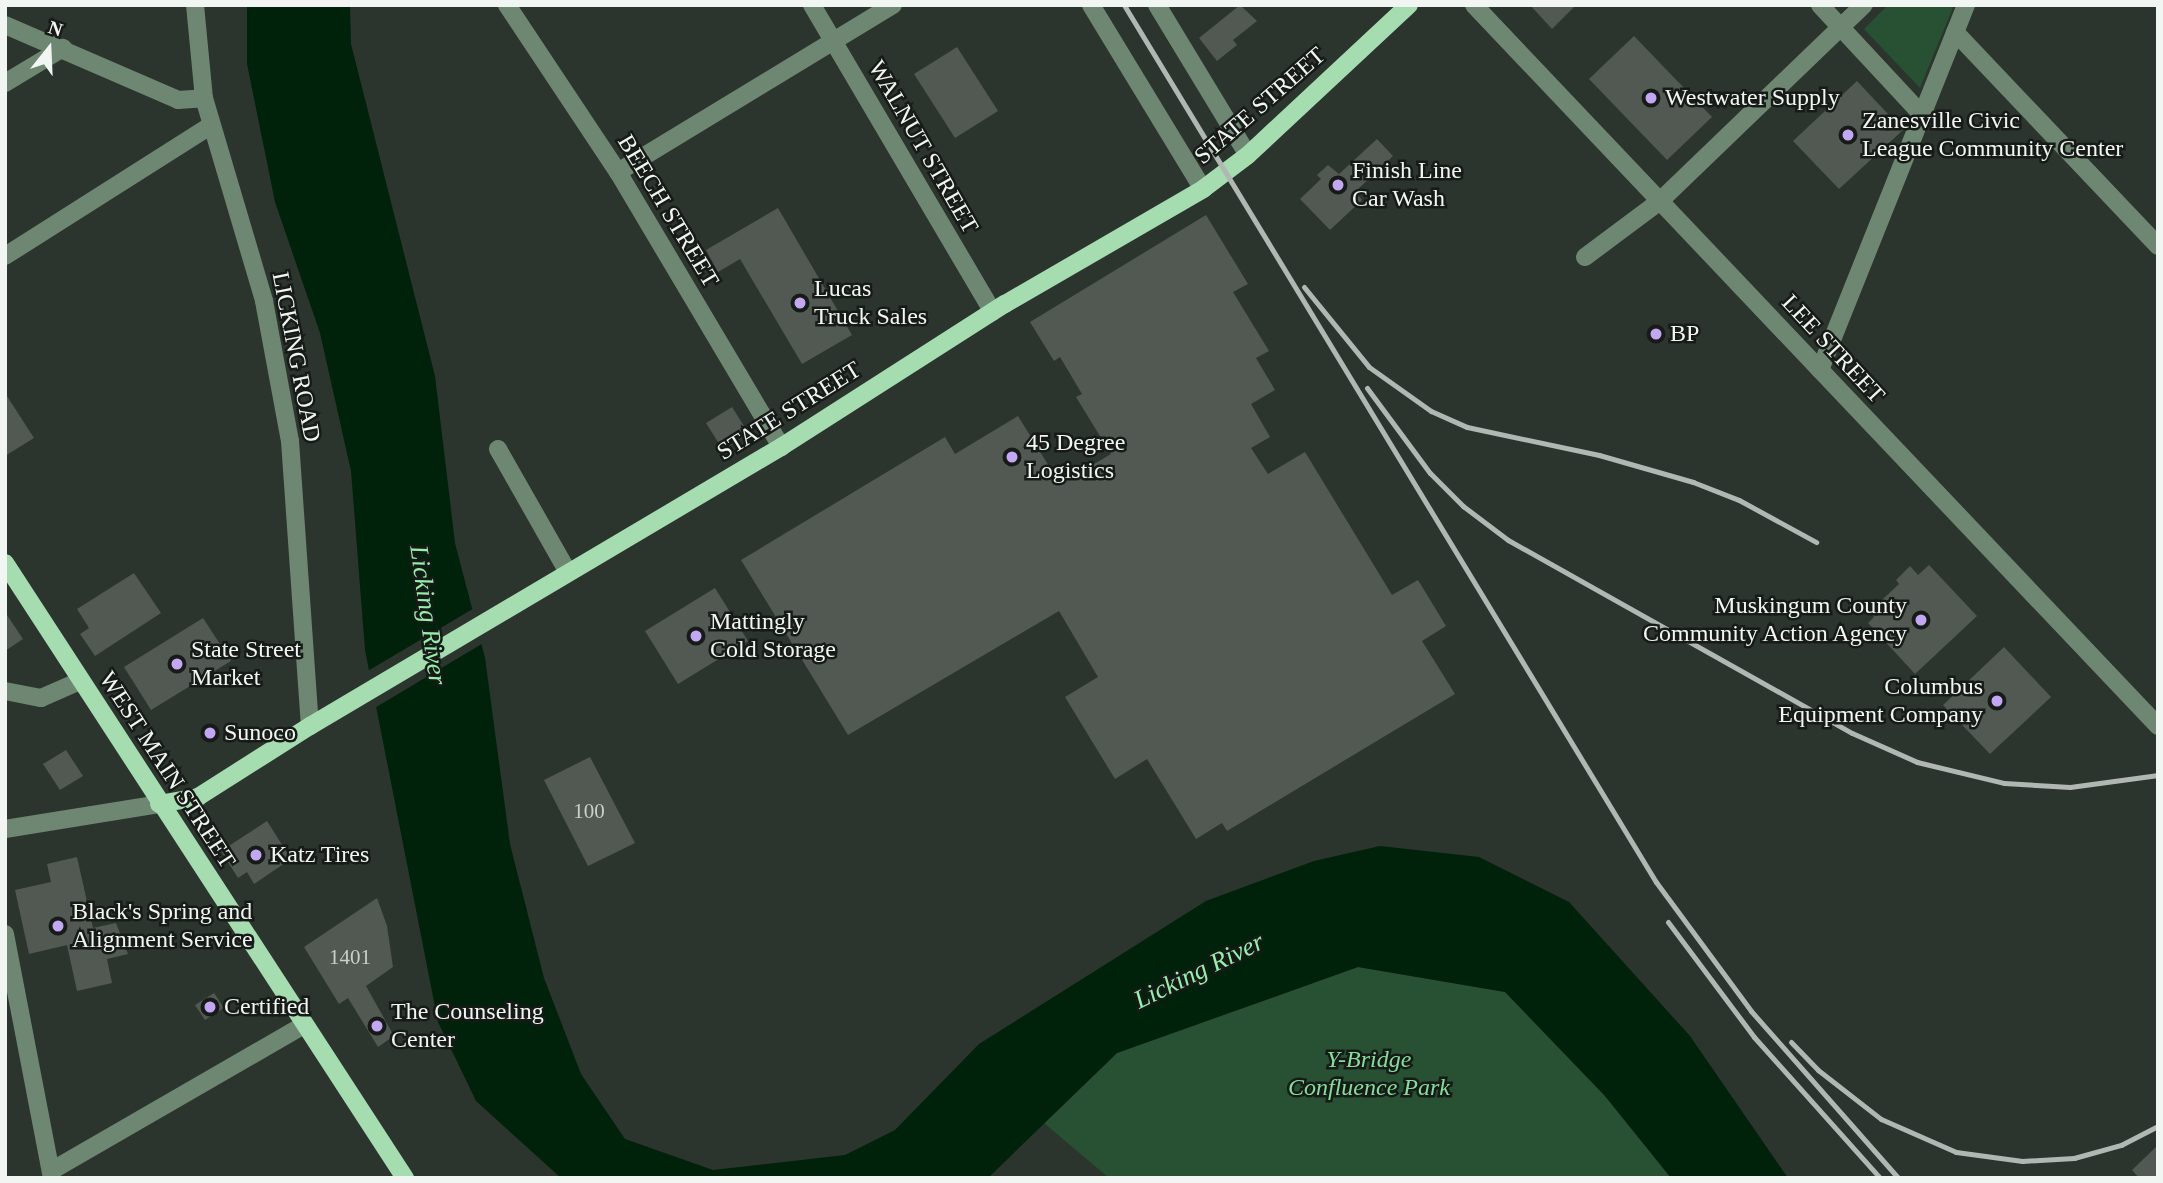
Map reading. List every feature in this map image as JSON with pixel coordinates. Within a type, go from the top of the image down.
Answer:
[{"type":"main road","name":"STATE STREET","points":[[159,804],[198,797],[310,726],[780,447],[993,312],[1203,189],[1248,155],[1409,5]]},
{"type":"main road","name":"WEST MAIN STREET","points":[[5,563],[159,804],[405,1178]]},
{"type":"street","name":"LICKING ROAD","points":[[195,5],[204,98],[210,126],[264,301],[289,441],[294,557],[310,726]]},
{"type":"street","name":"BEECH STREET","points":[[507,5],[618,172],[780,447]]},
{"type":"street","name":"WALNUT STREET","points":[[812,5],[993,312]]},
{"type":"street","points":[[618,172],[835,44],[893,5]]},
{"type":"street","points":[[1091,5],[1203,189]]},
{"type":"street","points":[[1157,5],[1248,155]]},
{"type":"street","name":"LEE STREET","points":[[1474,5],[2158,726]]},
{"type":"street","points":[[1820,5],[1923,116]]},
{"type":"street","points":[[1585,257],[1660,201],[1864,5]]},
{"type":"street","points":[[1820,370],[1966,5]]},
{"type":"street","points":[[5,25],[178,100],[204,98]]},
{"type":"street","points":[[1955,32],[2158,246]]},
{"type":"street","points":[[5,83],[63,48]]},
{"type":"street","points":[[5,257],[210,126]]},
{"type":"street","points":[[498,449],[568,572]]},
{"type":"street","points":[[5,691],[41,698],[80,681]]},
{"type":"street","points":[[5,828],[159,804]]},
{"type":"street","points":[[5,934],[52,1174],[304,1025]]},
{"type":"green space","points":[[1888,5],[1954,5],[1920,88],[1864,29]]},
{"type":"green space","name":"Y-Bridge Confluence Park","points":[[1358,967],[1505,992],[1605,1096],[1671,1178],[1109,1178],[1044,1123],[1117,1053]]},
{"type":"water","name":"Licking River","points":[[247,5],[350,5],[351,44],[435,376],[455,543],[485,658],[510,844],[544,978],[581,1074],[625,1139],[713,1170],[845,1155],[895,1130],[979,1044],[1206,901],[1314,861],[1380,846],[1479,857],[1569,902],[1690,1036],[1788,1178],[1671,1178],[1605,1096],[1505,992],[1358,967],[1117,1053],[988,1178],[561,1178],[476,1101],[438,1022],[365,650],[351,471],[320,333],[275,202],[247,64]]},
{"type":"pier","points":[[476,607],[485,642],[373,709],[366,672]]},
{"type":"building","points":[[1240,5],[1257,21],[1233,40],[1237,45],[1217,61],[1199,38]]},
{"type":"building","points":[[1530,5],[1576,5],[1552,29]]},
{"type":"building","name":"Westwater Supply","points":[[1634,36],[1712,117],[1667,160],[1589,79]]},
{"type":"building","points":[[957,47],[998,111],[955,138],[914,74]]},
{"type":"building","name":"Zanesville Civic League Community Center","points":[[1857,81],[1903,130],[1839,189],[1793,141]]},
{"type":"building","name":"Finish Line Car Wash","points":[[1377,139],[1393,156],[1355,192],[1362,200],[1330,230],[1300,199],[1321,179],[1317,175],[1328,165],[1339,174]]},
{"type":"building","name":"Lucas Truck Sales","points":[[778,208],[852,335],[802,364],[740,259],[718,272],[706,250]]},
{"type":"building","points":[[1206,215],[1248,284],[1233,292],[1269,351],[1256,358],[1275,390],[1251,404],[1270,437],[1251,448],[1268,474],[1305,452],[1392,595],[1418,580],[1446,626],[1422,641],[1455,694],[1227,831],[1222,823],[1196,839],[1147,759],[1115,779],[1065,697],[1098,677],[1059,611],[848,735],[741,560],[945,437],[955,454],[1018,416],[1060,484],[1111,454],[1076,397],[1082,394],[1060,357],[1054,361],[1030,322]]},
{"type":"building","points":[[5,393],[34,438],[5,456]]},
{"type":"building","points":[[732,407],[749,434],[723,450],[706,423]]},
{"type":"building","name":"Muskingum County Community Action Agency","points":[[1929,565],[1977,616],[1915,674],[1868,623],[1874,617],[1869,612],[1899,584],[1896,580],[1910,566],[1918,575]]},
{"type":"building","points":[[134,573],[161,613],[95,656],[80,634],[89,628],[77,609]]},
{"type":"building","name":"Mattingly Cold Storage","points":[[715,588],[748,641],[678,684],[645,631]]},
{"type":"building","points":[[5,612],[23,639],[5,651]]},
{"type":"building","name":"State Street Market","points":[[203,618],[231,661],[151,710],[124,667]]},
{"type":"building","name":"Columbus Equipment Company","points":[[2004,647],[2051,697],[1990,754],[1943,705]]},
{"type":"building","points":[[66,750],[83,776],[60,790],[43,764]]},
{"type":"building","points":[[590,757],[635,843],[588,866],[544,780]]},
{"type":"building","name":"Katz Tires","points":[[267,821],[291,859],[254,884],[247,872],[238,878],[221,851]]},
{"type":"building","name":"Black's Spring and Alignment Service","points":[[77,857],[93,928],[116,923],[128,954],[107,959],[112,983],[77,991],[67,945],[29,954],[15,890],[51,882],[47,864]]},
{"type":"building","points":[[377,898],[387,926],[393,967],[366,986],[394,1036],[378,1047],[348,998],[339,1004],[304,947]]},
{"type":"building","name":"Certified","points":[[214,993],[224,1008],[205,1020],[195,1005]]},
{"type":"building","points":[[2158,1145],[2158,1178],[2139,1178],[2132,1170]]},
{"type":"railway","points":[[1124,5],[1656,882],[1751,1011],[1898,1178]]},
{"type":"railway","points":[[1304,287],[1369,367],[1431,411],[1467,427],[1599,455],[1693,482],[1739,500],[1816,542]]},
{"type":"railway","points":[[1367,388],[1430,473],[1463,506],[1508,540],[1852,733],[1917,762],[2004,783],[2070,787],[2158,775]]},
{"type":"railway","points":[[1668,922],[1754,1037],[1880,1178]]},
{"type":"railway","points":[[1791,1042],[1818,1070],[1881,1119],[1956,1152],[2022,1161],[2074,1158],[2121,1145],[2158,1126]]},
{"type":"place","name":"Westwater Supply","points":[[1651,98]]},
{"type":"place","name":"Zanesville Civic League Community Center","points":[[1848,135]]},
{"type":"place","name":"Finish Line Car Wash","points":[[1338,185]]},
{"type":"place","name":"Lucas Truck Sales","points":[[800,303]]},
{"type":"place","name":"BP","points":[[1656,334]]},
{"type":"place","name":"45 Degree Logistics","points":[[1012,457]]},
{"type":"place","name":"Muskingum County Community Action Agency","points":[[1921,620]]},
{"type":"place","name":"Mattingly Cold Storage","points":[[696,636]]},
{"type":"place","name":"State Street Market","points":[[177,664]]},
{"type":"place","name":"Columbus Equipment Company","points":[[1997,701]]},
{"type":"place","name":"Sunoco","points":[[210,733]]},
{"type":"place","name":"Katz Tires","points":[[256,855]]},
{"type":"place","name":"Black's Spring and Alignment Service","points":[[58,926]]},
{"type":"place","name":"Certified","points":[[210,1007]]},
{"type":"place","name":"The Counseling Center","points":[[377,1026]]}]
